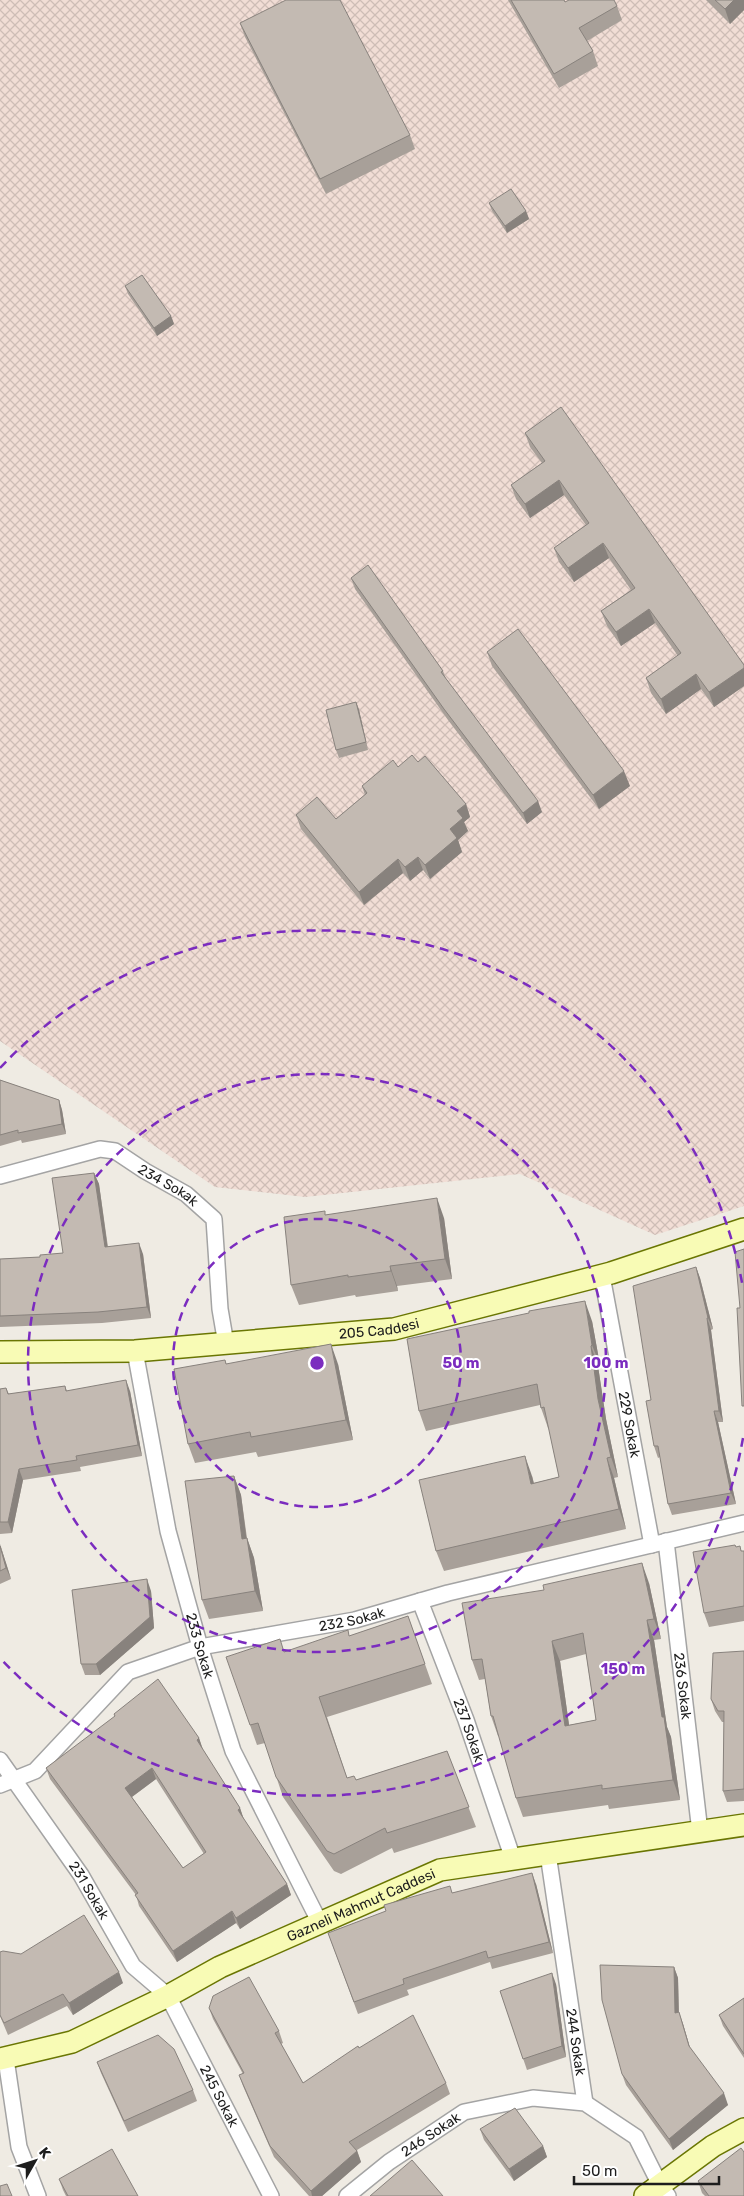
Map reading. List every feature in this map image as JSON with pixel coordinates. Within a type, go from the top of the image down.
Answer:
[{"type":"street","name":"234 Sokak","points":[[0,1176],[100,1149],[115,1151],[145,1171],[186,1194],[214,1219],[220,1309],[226,1344]]},
{"type":"street","name":"205 Caddesi","points":[[0,1352],[136,1351],[394,1329],[602,1276],[744,1228]]},
{"type":"street","name":"229 Sokak","points":[[602,1276],[659,1543]]},
{"type":"street","name":"233 Sokak","points":[[136,1351],[168,1531],[200,1647],[233,1750],[320,1923]]},
{"type":"street","name":"232 Sokak","points":[[0,1785],[35,1771],[128,1672],[200,1647],[354,1620],[420,1601],[744,1523]]},
{"type":"street","name":"236 Sokak","points":[[659,1543],[700,1832]]},
{"type":"street","name":"237 Sokak","points":[[420,1601],[466,1720],[512,1859]]},
{"type":"street","name":"231 Sokak","points":[[0,1760],[81,1876],[133,1966],[168,1996]]},
{"type":"street","name":"Gazneli Mahmut Caddesi","points":[[3,2059],[72,2042],[168,1996],[220,1967],[440,1870],[744,1825]]},
{"type":"street","name":"244 Sokak","points":[[548,1854],[586,2103]]},
{"type":"street","name":"245 Sokak","points":[[168,1996],[271,2196]]},
{"type":"street","points":[[3,2059],[19,2147],[38,2196]]},
{"type":"street","name":"246 Sokak","points":[[347,2196],[389,2162],[464,2112],[533,2098],[586,2103]]},
{"type":"street","points":[[586,2103],[636,2137],[657,2192],[714,2146],[744,2129]]},
{"type":"shaded area","points":[[0,0],[744,0],[744,1206],[655,1235],[520,1174],[305,1197],[215,1187],[0,1041]]},
{"type":"building","points":[[286,0],[340,0],[410,135],[320,179],[240,23]]},
{"type":"building","points":[[511,0],[564,0],[565,2],[569,0],[614,0],[617,6],[579,28],[593,51],[554,74]]},
{"type":"building","points":[[715,0],[734,0],[725,9]]},
{"type":"building","points":[[511,189],[526,211],[505,226],[489,203]]},
{"type":"building","points":[[142,275],[171,316],[154,328],[125,286]]},
{"type":"building","points":[[561,407],[744,665],[744,668],[709,692],[696,674],[661,699],[646,678],[681,653],[649,609],[616,632],[601,611],[635,588],[603,543],[568,568],[554,548],[589,523],[559,480],[525,504],[511,485],[545,461],[525,433]]},
{"type":"building","points":[[368,565],[443,671],[441,672],[538,801],[523,813],[444,709],[351,578]]},
{"type":"building","points":[[518,629],[624,771],[593,795],[487,652]]},
{"type":"building","points":[[356,702],[366,742],[336,750],[326,710]]},
{"type":"building","points":[[412,755],[418,762],[425,756],[466,804],[457,811],[463,818],[450,829],[457,838],[425,865],[418,857],[405,867],[398,859],[359,892],[296,815],[317,797],[336,819],[367,793],[362,786],[393,760],[398,767]]},
{"type":"building","points":[[0,1080],[59,1100],[62,1124],[18,1133],[18,1130],[0,1135]]},
{"type":"building","points":[[94,1173],[105,1247],[139,1243],[147,1307],[98,1312],[0,1316],[0,1259],[40,1257],[40,1255],[63,1253],[52,1178]]},
{"type":"building","points":[[437,1198],[445,1259],[390,1266],[391,1271],[348,1277],[348,1275],[291,1285],[284,1217],[325,1211],[325,1215]]},
{"type":"building","points":[[744,1249],[744,1406],[742,1406],[737,1308],[740,1308],[735,1252]]},
{"type":"building","points":[[696,1267],[708,1318],[719,1411],[714,1411],[731,1493],[668,1504],[658,1446],[654,1446],[646,1401],[651,1400],[633,1286]]},
{"type":"building","points":[[585,1301],[598,1399],[611,1457],[607,1458],[619,1509],[436,1551],[419,1480],[525,1456],[531,1484],[559,1477],[544,1407],[541,1408],[537,1384],[419,1411],[407,1339],[529,1313],[529,1311]]},
{"type":"building","points":[[331,1344],[346,1420],[251,1437],[250,1432],[188,1444],[174,1369],[225,1360],[226,1364]]},
{"type":"building","points":[[126,1380],[138,1445],[76,1456],[77,1460],[19,1469],[8,1522],[0,1522],[0,1389],[6,1388],[8,1394],[65,1386],[66,1391]]},
{"type":"building","points":[[234,1476],[242,1539],[247,1538],[255,1591],[202,1600],[185,1481]]},
{"type":"building","points":[[735,1545],[736,1547],[740,1546],[741,1551],[744,1551],[744,1606],[704,1613],[693,1552]]},
{"type":"building","points":[[0,1546],[6,1568],[0,1571]]},
{"type":"building","points":[[642,1563],[654,1619],[647,1620],[673,1780],[602,1789],[602,1785],[516,1798],[493,1716],[491,1716],[482,1659],[472,1660],[462,1603],[544,1590],[543,1585]],"holes":[[[583,1633],[596,1720],[565,1726],[552,1641]]]},
{"type":"building","points":[[147,1579],[150,1617],[96,1664],[81,1664],[72,1590]]},
{"type":"building","points":[[408,1616],[425,1664],[319,1697],[347,1778],[354,1776],[356,1780],[447,1751],[469,1807],[387,1833],[385,1828],[334,1854],[327,1851],[276,1777],[258,1723],[250,1725],[226,1657],[280,1639],[284,1652],[348,1630],[349,1636]]},
{"type":"building","points":[[744,1651],[744,1789],[723,1791],[724,1711],[718,1711],[711,1699],[713,1653]]},
{"type":"building","points":[[158,1679],[199,1738],[197,1740],[240,1808],[238,1810],[287,1884],[236,1918],[232,1911],[173,1951],[135,1895],[138,1893],[46,1768],[115,1716],[114,1714]],"holes":[[[152,1768],[206,1852],[183,1868],[125,1788]]]},
{"type":"building","points":[[532,1873],[549,1942],[488,1958],[486,1951],[403,1979],[404,1984],[354,2002],[328,1933],[386,1911],[384,1905],[450,1886],[452,1893]]},
{"type":"building","points":[[84,1915],[119,1972],[69,2003],[63,1994],[4,2023],[0,2015],[0,1952],[21,1954]]},
{"type":"building","points":[[600,1965],[674,1967],[675,2013],[679,2012],[689,2046],[724,2093],[669,2139],[622,2074],[602,2000]]},
{"type":"building","points":[[552,1973],[562,2046],[523,2059],[500,1991]]},
{"type":"building","points":[[249,1977],[279,2031],[275,2033],[303,2083],[358,2046],[359,2048],[413,2015],[446,2083],[349,2142],[357,2151],[311,2191],[270,2146],[239,2075],[244,2073],[209,2008],[213,1996]]},
{"type":"building","points":[[744,1998],[744,2054],[719,2015]]},
{"type":"building","points":[[158,2035],[174,2049],[193,2090],[124,2121],[97,2062]]},
{"type":"building","points":[[515,2108],[543,2146],[509,2169],[480,2129]]},
{"type":"building","points":[[741,2148],[744,2152],[744,2196],[709,2196],[698,2181]]},
{"type":"building","points":[[112,2149],[138,2196],[68,2196],[59,2179]]},
{"type":"building","points":[[412,2160],[443,2196],[370,2196]]},
{"type":"building","points":[[7,2184],[12,2196],[0,2196],[0,2186]]}]
